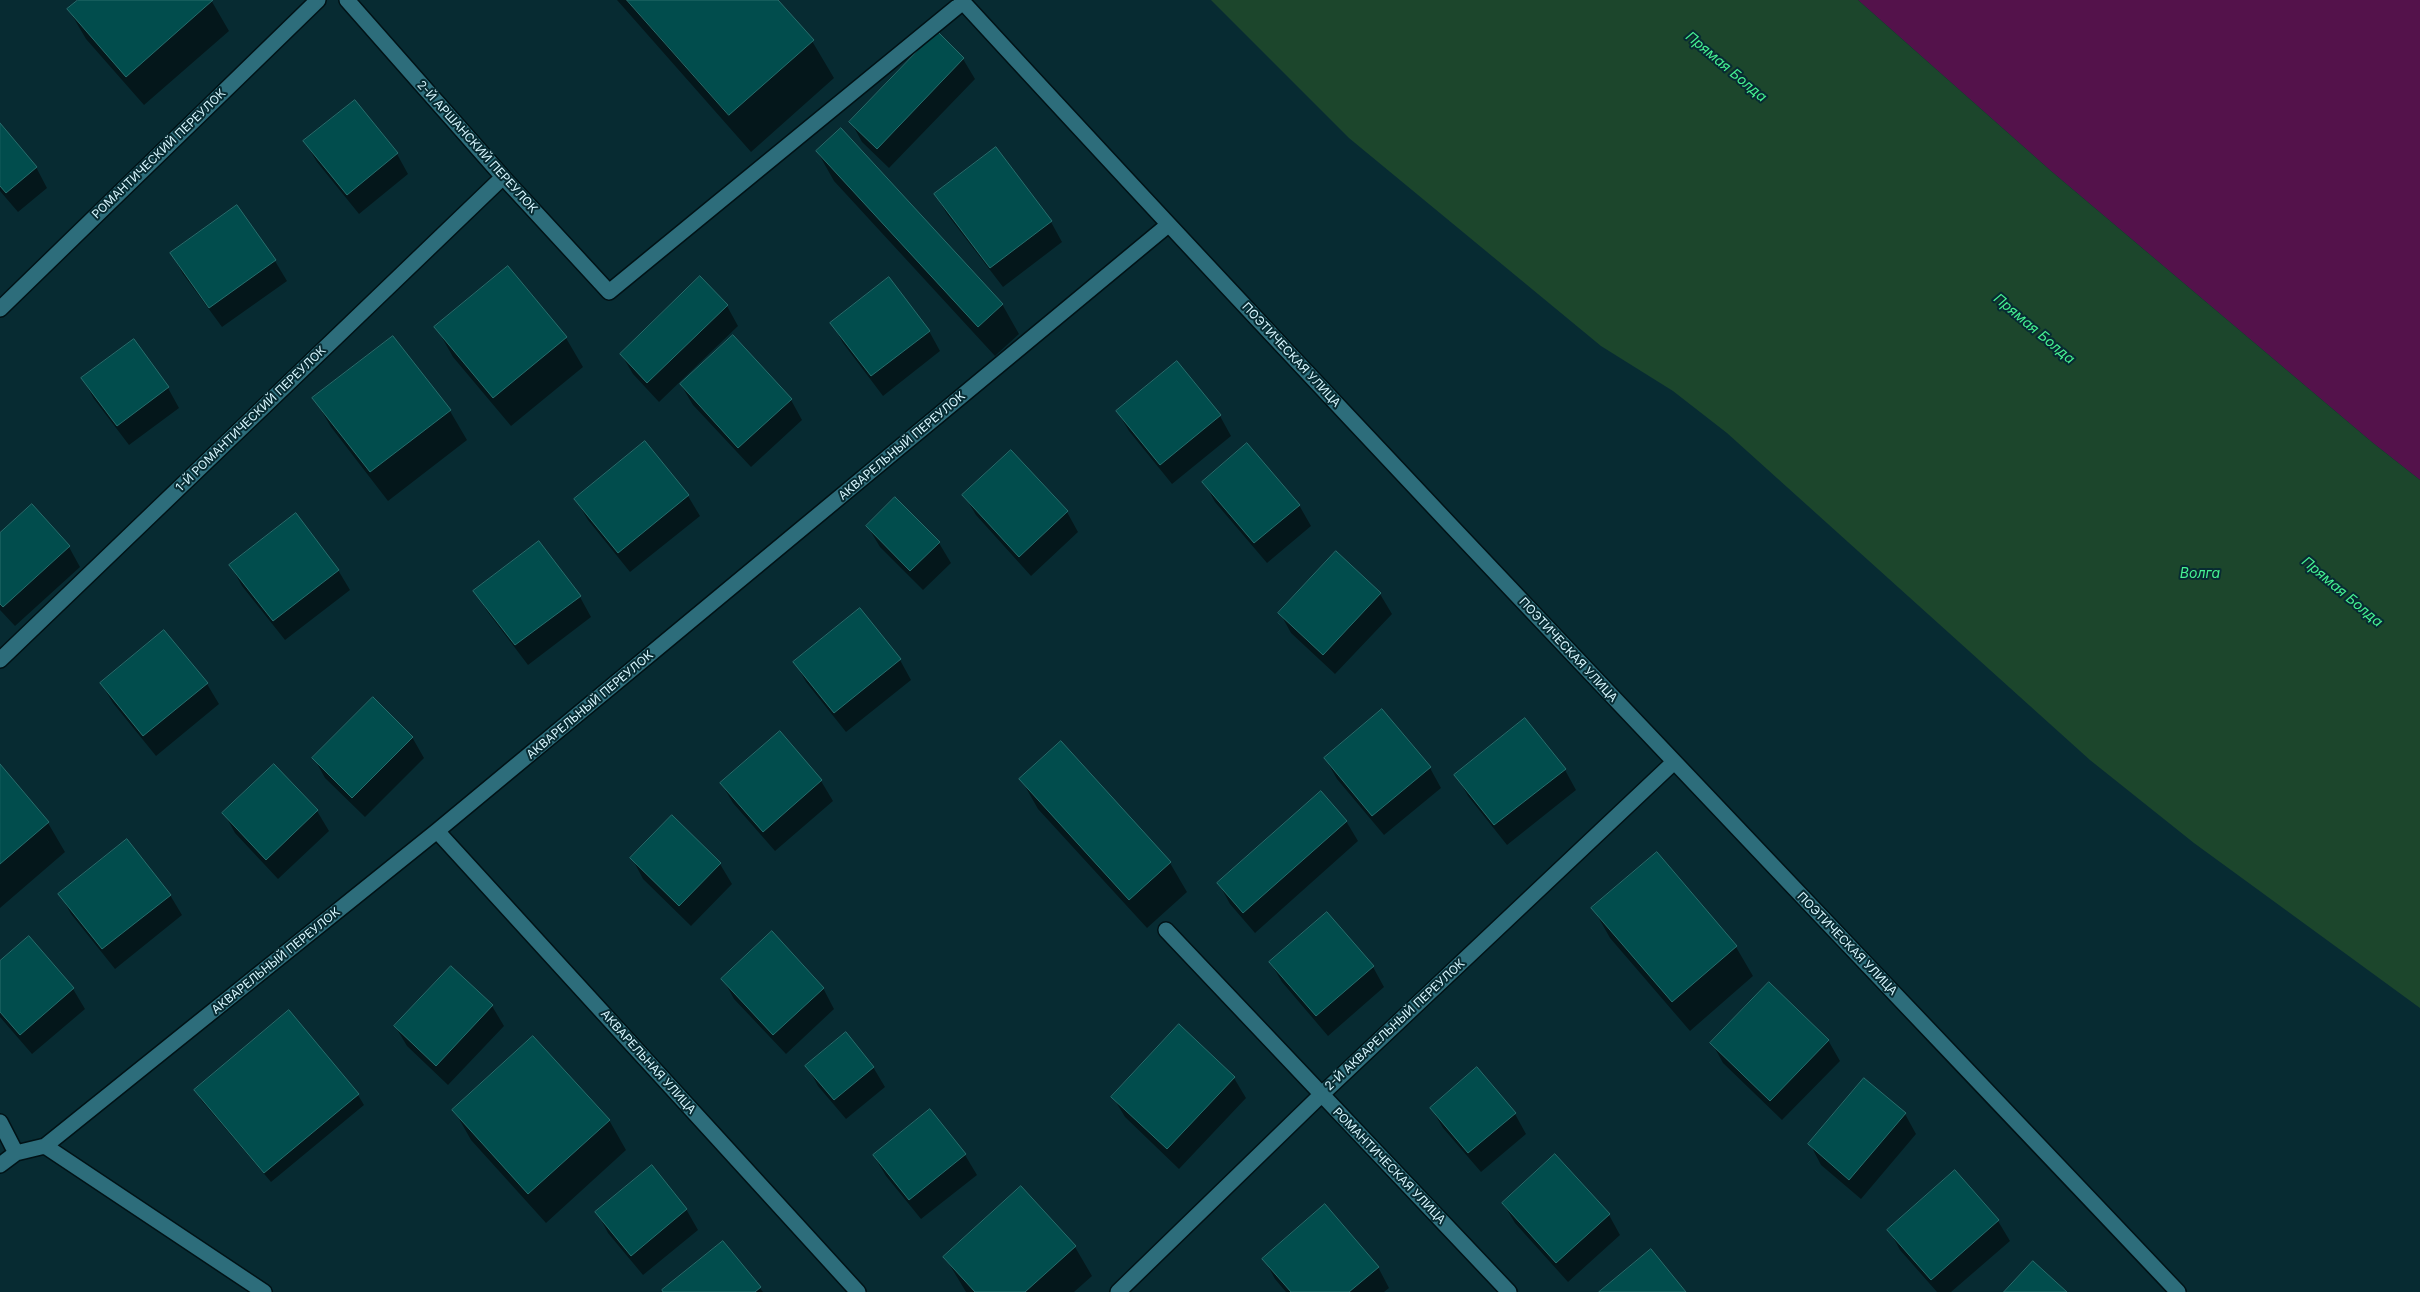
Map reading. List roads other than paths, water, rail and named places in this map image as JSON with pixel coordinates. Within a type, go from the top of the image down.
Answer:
[{"type":"street","name":"РОМАНТИЧЕСКИЙ ПЕРЕУЛОК","points":[[0,308],[318,0]]},
{"type":"street","name":"2-Й АРШАНСКИЙ ПЕРЕУЛОК","points":[[347,0],[503,177],[609,292],[962,1]]},
{"type":"street","name":"ПОЭТИЧЕСКАЯ УЛИЦА","points":[[962,1],[1168,225],[1674,762],[2178,1292]]},
{"type":"street","name":"1-Й РОМАНТИЧЕСКИЙ ПЕРЕУЛОК","points":[[0,660],[503,177]]},
{"type":"street","name":"АКВАРЕЛЬНЫЙ ПЕРЕУЛОК","points":[[0,1166],[16,1153],[46,1146],[437,831],[1168,225]]},
{"type":"street","name":"2-Й АКВАРЕЛЬНЫЙ ПЕРЕУЛОК","points":[[1118,1292],[1321,1095],[1674,762]]},
{"type":"street","name":"АКВАРЕЛЬНАЯ УЛИЦА","points":[[437,831],[858,1292]]},
{"type":"street","name":"РОМАНТИЧЕСКАЯ УЛИЦА","points":[[1166,930],[1509,1292]]},
{"type":"street","points":[[0,1122],[16,1153]]},
{"type":"street","points":[[46,1146],[264,1292]]},
{"type":"water","name":"Волга","points":[[1211,0],[1858,0],[2051,171],[2373,443],[2420,480],[2420,1008],[2194,843],[2090,760],[1727,433],[1673,391],[1601,346],[1349,138]]},
{"type":"water label","name":"Прямая Болда","points":[[1726,67]]},
{"type":"water label","name":"Прямая Болда","points":[[2034,329]]},
{"type":"water label","name":"Прямая Болда","points":[[2342,592]]}]
